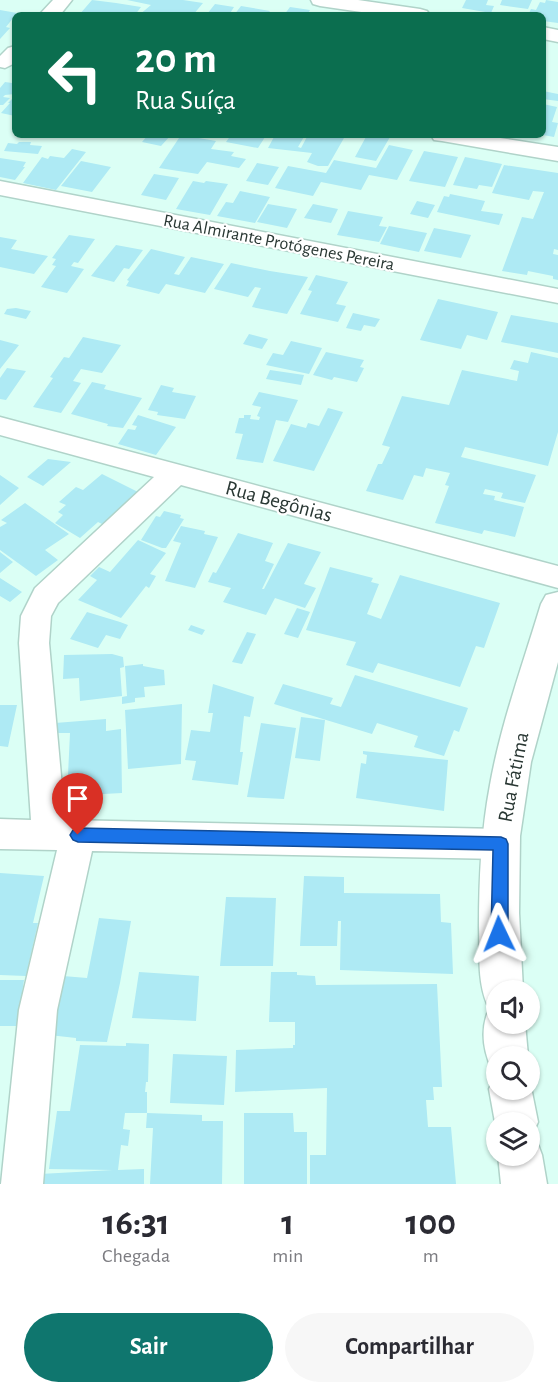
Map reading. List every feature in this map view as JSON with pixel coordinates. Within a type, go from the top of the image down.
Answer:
[{"type":"main road","name":"Rua Fátima","points":[[501,980],[498,911],[501,844],[508,785],[558,604]]},
{"type":"main road","points":[[522,1166],[524,1184]]},
{"type":"street","points":[[52,12],[63,0]]},
{"type":"street","points":[[320,0],[400,12]]},
{"type":"street","points":[[460,138],[558,154]]},
{"type":"street","name":"Rua Almirante Protógenes Pereira","points":[[0,188],[558,296]]},
{"type":"street","name":"Rua Begônias","points":[[0,426],[558,577]]},
{"type":"street","points":[[22,1184],[38,1010],[63,835],[34,643],[36,616],[46,596],[176,473]]},
{"type":"street","points":[[0,834],[501,844]]},
{"type":"building","points":[[92,0],[141,7],[137,12],[82,12]]},
{"type":"building","points":[[127,0],[183,0],[203,3],[196,12],[143,12],[151,5]]},
{"type":"building","points":[[466,0],[488,0],[486,5],[494,6],[491,12],[462,8]]},
{"type":"building","points":[[502,0],[532,0],[528,9],[500,5]]},
{"type":"building","points":[[546,0],[558,2],[558,23],[546,21],[546,12],[530,12],[531,9],[536,10],[540,2],[545,3]]},
{"type":"building","points":[[215,4],[234,7],[231,12],[209,12]]},
{"type":"building","points":[[241,6],[270,11],[269,12],[236,12]]},
{"type":"building","points":[[290,7],[310,10],[309,12],[286,12]]},
{"type":"building","points":[[0,10],[12,12],[12,19],[6,27],[10,28],[0,39]]},
{"type":"building","points":[[5,82],[12,83],[12,94],[5,95],[3,97],[10,98],[0,105],[0,88]]},
{"type":"building","points":[[546,92],[558,94],[558,101],[546,99]]},
{"type":"building","points":[[12,99],[12,115],[1,113],[10,103],[8,103]]},
{"type":"building","points":[[546,105],[557,107],[552,122],[558,123],[554,137],[546,136]]},
{"type":"building","points":[[145,138],[168,138],[161,146],[142,142]]},
{"type":"building","points":[[179,138],[216,141],[211,149],[234,152],[231,156],[246,159],[239,168],[207,162],[198,174],[159,168]]},
{"type":"building","points":[[229,138],[264,138],[258,148],[226,142]]},
{"type":"building","points":[[273,138],[303,138],[298,147],[301,148],[306,138],[344,138],[328,166],[318,166],[307,162],[312,153],[268,148]]},
{"type":"building","points":[[365,138],[389,138],[376,161],[355,157]]},
{"type":"building","points":[[31,142],[30,145],[42,146],[38,154],[4,151],[8,143],[17,144]]},
{"type":"building","points":[[389,145],[413,150],[397,180],[369,175],[361,190],[321,182],[313,196],[275,188],[288,166],[326,173],[334,160],[376,168]]},
{"type":"building","points":[[72,149],[86,152],[56,190],[23,183],[42,157],[64,158]]},
{"type":"building","points":[[424,151],[458,157],[445,187],[409,181]]},
{"type":"building","points":[[465,157],[502,164],[492,187],[479,185],[477,189],[453,185]]},
{"type":"building","points":[[0,158],[26,162],[15,180],[0,177]]},
{"type":"building","points":[[81,161],[111,167],[92,192],[61,186]]},
{"type":"building","points":[[257,163],[279,167],[268,185],[246,181]]},
{"type":"building","points":[[504,165],[558,173],[558,250],[554,249],[553,254],[558,255],[558,280],[553,279],[553,276],[528,271],[527,275],[502,271],[522,217],[533,219],[544,192],[533,191],[529,200],[492,193]]},
{"type":"building","points":[[154,174],[179,178],[166,200],[141,195]]},
{"type":"building","points":[[193,181],[228,184],[210,215],[176,209]]},
{"type":"building","points":[[240,191],[270,197],[255,223],[217,216],[226,202],[233,203]]},
{"type":"building","points":[[450,194],[485,201],[481,211],[503,214],[499,225],[437,212],[444,196],[449,197]]},
{"type":"building","points":[[417,201],[435,205],[428,218],[410,214]]},
{"type":"building","points":[[268,204],[297,209],[287,228],[257,222]]},
{"type":"building","points":[[313,204],[338,209],[331,223],[304,218]]},
{"type":"building","points":[[348,211],[383,217],[379,226],[387,227],[379,242],[337,235]]},
{"type":"building","points":[[389,226],[427,233],[419,252],[380,244]]},
{"type":"building","points":[[434,228],[471,235],[461,258],[424,251]]},
{"type":"building","points":[[69,235],[95,239],[78,263],[74,262],[71,266],[84,269],[67,293],[41,287],[56,266],[52,265],[56,259],[52,258]]},
{"type":"building","points":[[0,237],[17,240],[11,249],[48,256],[34,274],[0,267]]},
{"type":"building","points":[[116,245],[143,250],[129,269],[124,268],[114,282],[91,276]]},
{"type":"building","points":[[151,249],[185,257],[174,274],[179,275],[191,257],[224,264],[205,293],[166,284],[159,294],[126,286],[129,281],[127,280]]},
{"type":"building","points":[[231,263],[308,277],[287,314],[252,307],[261,288],[255,287],[248,297],[214,289]]},
{"type":"building","points":[[316,275],[348,282],[336,304],[346,306],[338,322],[300,314],[312,291],[308,290]]},
{"type":"building","points":[[438,299],[498,312],[487,340],[467,335],[461,349],[420,340]]},
{"type":"building","points":[[7,309],[31,311],[26,319],[4,314]]},
{"type":"building","points":[[353,313],[380,319],[375,327],[364,325],[361,331],[346,328]]},
{"type":"building","points":[[511,315],[558,323],[558,353],[501,342]]},
{"type":"building","points":[[249,334],[268,339],[262,349],[243,344]]},
{"type":"building","points":[[83,337],[121,345],[102,373],[81,369],[73,381],[81,383],[61,413],[33,407],[64,357],[69,358]]},
{"type":"building","points":[[0,340],[19,345],[0,369]]},
{"type":"building","points":[[291,341],[322,348],[309,374],[266,365],[273,353],[283,355]]},
{"type":"building","points":[[326,352],[364,360],[360,367],[364,368],[357,382],[334,377],[332,380],[313,375]]},
{"type":"building","points":[[531,352],[558,358],[558,432],[548,466],[465,447],[461,457],[536,475],[525,503],[501,498],[503,493],[485,489],[483,494],[495,496],[494,500],[524,507],[515,537],[484,530],[482,534],[435,523],[449,486],[445,485],[450,473],[426,468],[423,477],[414,475],[403,500],[366,491],[378,464],[382,464],[390,447],[382,445],[402,396],[449,405],[462,370],[517,381],[519,371],[510,369],[514,360],[528,363]]},
{"type":"building","points":[[7,368],[26,371],[6,400],[0,399],[0,378]]},
{"type":"building","points":[[270,370],[304,375],[301,385],[266,379]]},
{"type":"building","points":[[92,382],[106,385],[104,389],[142,398],[123,428],[107,426],[108,424],[71,414]]},
{"type":"building","points":[[161,385],[174,388],[172,392],[196,396],[185,419],[157,415],[158,412],[148,410]]},
{"type":"building","points":[[259,392],[298,400],[288,422],[276,420],[263,463],[236,459],[243,434],[235,433],[239,418],[251,415],[250,419],[259,420],[260,417],[257,416],[261,407],[252,405]]},
{"type":"building","points":[[328,408],[343,412],[314,471],[273,461],[291,424],[306,428],[308,423],[319,426]]},
{"type":"building","points":[[138,415],[176,427],[156,455],[118,444],[128,429],[135,430],[137,426],[132,425]]},
{"type":"building","points":[[48,459],[71,462],[43,486],[27,477]]},
{"type":"building","points":[[102,474],[140,493],[104,525],[98,522],[80,538],[55,523],[63,515],[58,512],[66,505],[59,502],[76,487],[83,490]]},
{"type":"building","points":[[0,475],[19,488],[0,505]]},
{"type":"building","points":[[25,503],[69,534],[45,550],[58,560],[36,576],[0,550],[0,527],[7,523],[1,520]]},
{"type":"building","points":[[164,511],[181,515],[180,518],[184,519],[166,548],[162,548],[141,540],[156,516],[160,517]]},
{"type":"building","points":[[181,526],[205,531],[204,534],[218,537],[195,588],[165,581],[181,543],[173,541]]},
{"type":"building","points":[[238,533],[273,543],[265,561],[274,564],[262,589],[288,543],[321,552],[304,584],[316,588],[305,608],[275,598],[266,615],[223,602],[231,588],[208,582],[213,572],[216,573]]},
{"type":"building","points":[[138,540],[166,553],[150,574],[156,576],[149,588],[146,586],[121,618],[78,600],[97,580],[90,576],[99,567],[110,572]]},
{"type":"building","points":[[0,552],[13,562],[0,573]]},
{"type":"building","points":[[330,567],[373,578],[371,582],[379,584],[367,614],[381,619],[400,575],[500,603],[484,648],[476,646],[460,687],[378,663],[373,673],[346,665],[356,642],[306,630]]},
{"type":"building","points":[[0,578],[22,592],[10,602],[0,596]]},
{"type":"building","points":[[297,608],[310,612],[298,638],[284,634]]},
{"type":"building","points":[[87,612],[128,625],[120,639],[106,635],[98,648],[70,639]]},
{"type":"building","points":[[191,625],[205,630],[202,635],[188,630]]},
{"type":"building","points":[[247,632],[256,634],[242,664],[232,662]]},
{"type":"building","points":[[112,654],[123,657],[124,667],[120,668],[122,696],[80,701],[79,678],[63,679],[64,655]]},
{"type":"building","points":[[143,664],[143,666],[164,670],[165,685],[144,687],[145,697],[135,698],[135,702],[122,704],[122,697],[127,696],[125,666]]},
{"type":"building","points":[[355,675],[468,708],[459,732],[454,730],[444,756],[414,747],[418,736],[377,723],[372,734],[274,704],[283,684],[333,698],[330,704],[341,707]]},
{"type":"building","points":[[213,684],[254,697],[250,717],[244,716],[240,752],[243,752],[238,785],[192,780],[196,761],[185,760],[191,730],[210,732],[213,713],[208,713]]},
{"type":"building","points":[[182,704],[181,764],[128,769],[125,710]]},
{"type":"building","points":[[0,705],[17,705],[8,747],[0,746]]},
{"type":"building","points":[[301,717],[325,720],[320,761],[295,758]]},
{"type":"building","points":[[106,719],[106,731],[121,729],[122,793],[67,796],[70,733],[56,733],[55,723]]},
{"type":"building","points":[[261,723],[296,728],[284,799],[247,797]]},
{"type":"building","points":[[363,751],[448,760],[444,811],[356,798],[361,763],[366,764],[367,755],[363,754]]},
{"type":"building","points":[[0,873],[44,876],[33,923],[38,923],[26,976],[0,975]]},
{"type":"building","points":[[304,876],[344,877],[344,893],[440,894],[441,922],[451,923],[453,974],[340,970],[341,921],[338,921],[337,946],[300,946]]},
{"type":"building","points":[[226,897],[276,898],[273,966],[220,966]]},
{"type":"building","points":[[99,918],[131,921],[107,1042],[76,1041],[76,1038],[49,1035],[63,976],[87,978]]},
{"type":"building","points":[[139,972],[199,976],[196,1021],[132,1018]]},
{"type":"building","points":[[271,972],[297,972],[297,975],[315,976],[316,985],[437,984],[442,1087],[433,1087],[434,1100],[426,1100],[428,1127],[451,1127],[456,1184],[310,1184],[310,1155],[326,1155],[327,1088],[235,1092],[236,1050],[293,1048],[295,1045],[295,1022],[269,1022]]},
{"type":"building","points":[[0,980],[24,980],[17,1026],[0,1026]]},
{"type":"building","points":[[126,1043],[149,1044],[148,1082],[146,1082],[145,1092],[147,1092],[147,1113],[125,1113],[123,1129],[130,1130],[128,1146],[121,1145],[118,1170],[144,1169],[144,1184],[40,1184],[40,1174],[113,1170],[49,1169],[57,1111],[70,1111],[80,1045],[126,1046]]},
{"type":"building","points":[[173,1054],[227,1056],[224,1105],[170,1103]]},
{"type":"building","points":[[147,1113],[202,1115],[202,1121],[223,1121],[222,1184],[150,1184],[153,1128],[146,1128]]},
{"type":"building","points":[[244,1113],[293,1113],[294,1132],[307,1132],[307,1184],[244,1184]]},
{"type":"route","points":[[78,835],[501,844],[499,934]]}]
